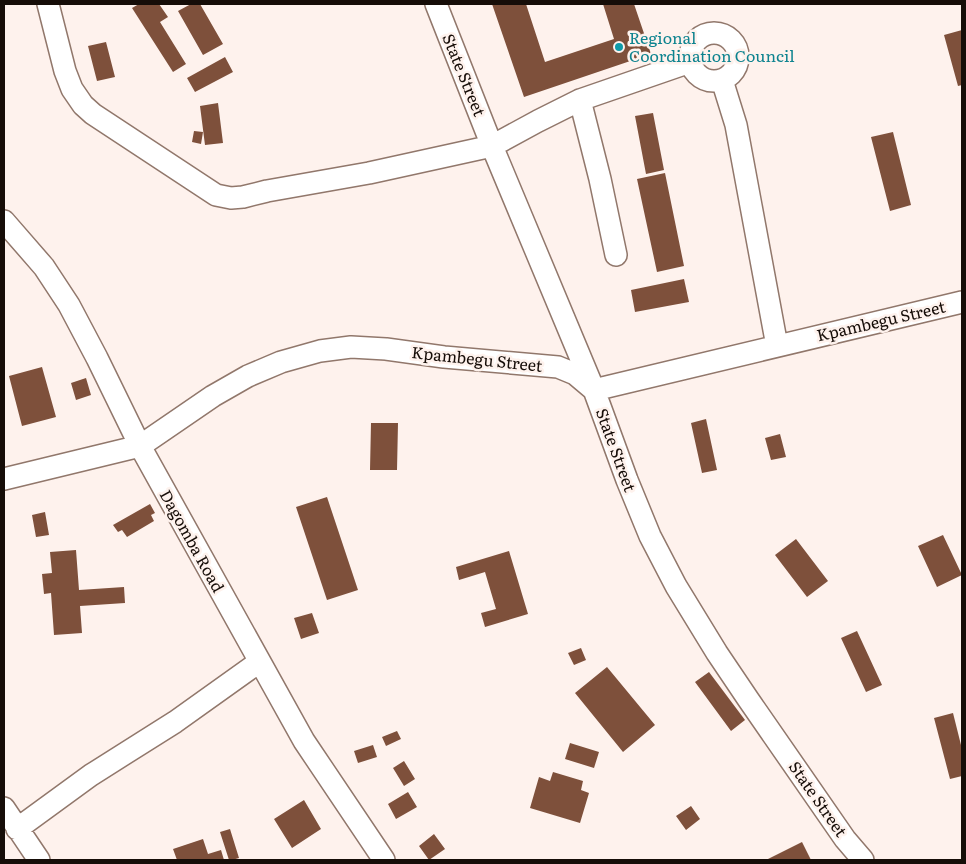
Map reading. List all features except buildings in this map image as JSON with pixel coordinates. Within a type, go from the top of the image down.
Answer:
[{"type":"street","points":[[48,4],[65,72],[72,89],[83,105],[93,114],[216,196],[232,198],[369,173],[492,146],[580,100],[690,62]]},
{"type":"street","name":"State Street","points":[[436,4],[492,146],[594,390],[650,536],[676,586],[748,699],[845,839],[863,860]]},
{"type":"street","points":[[708,33],[720,33],[731,39],[737,50],[738,62],[732,73],[722,80],[708,81],[702,78],[696,74],[690,62],[690,50],[697,39],[708,33]]},
{"type":"street","points":[[722,80],[736,125],[777,346]]},
{"type":"street","points":[[580,100],[600,179],[616,255]]},
{"type":"street","name":"Dagomba Road","points":[[4,220],[44,267],[69,305],[140,446],[304,741],[384,860]]},
{"type":"street","name":"Kpambegu Street","points":[[4,479],[140,446],[213,396],[248,376],[281,362],[320,351],[351,347],[386,349],[558,367],[575,374],[594,390],[962,302]]},
{"type":"street","points":[[18,829],[91,775],[175,722],[260,662]]},
{"type":"street","points":[[4,808],[39,860]]},
{"type":"place","name":"Regional Coordination Council","points":[[619,47]]}]
